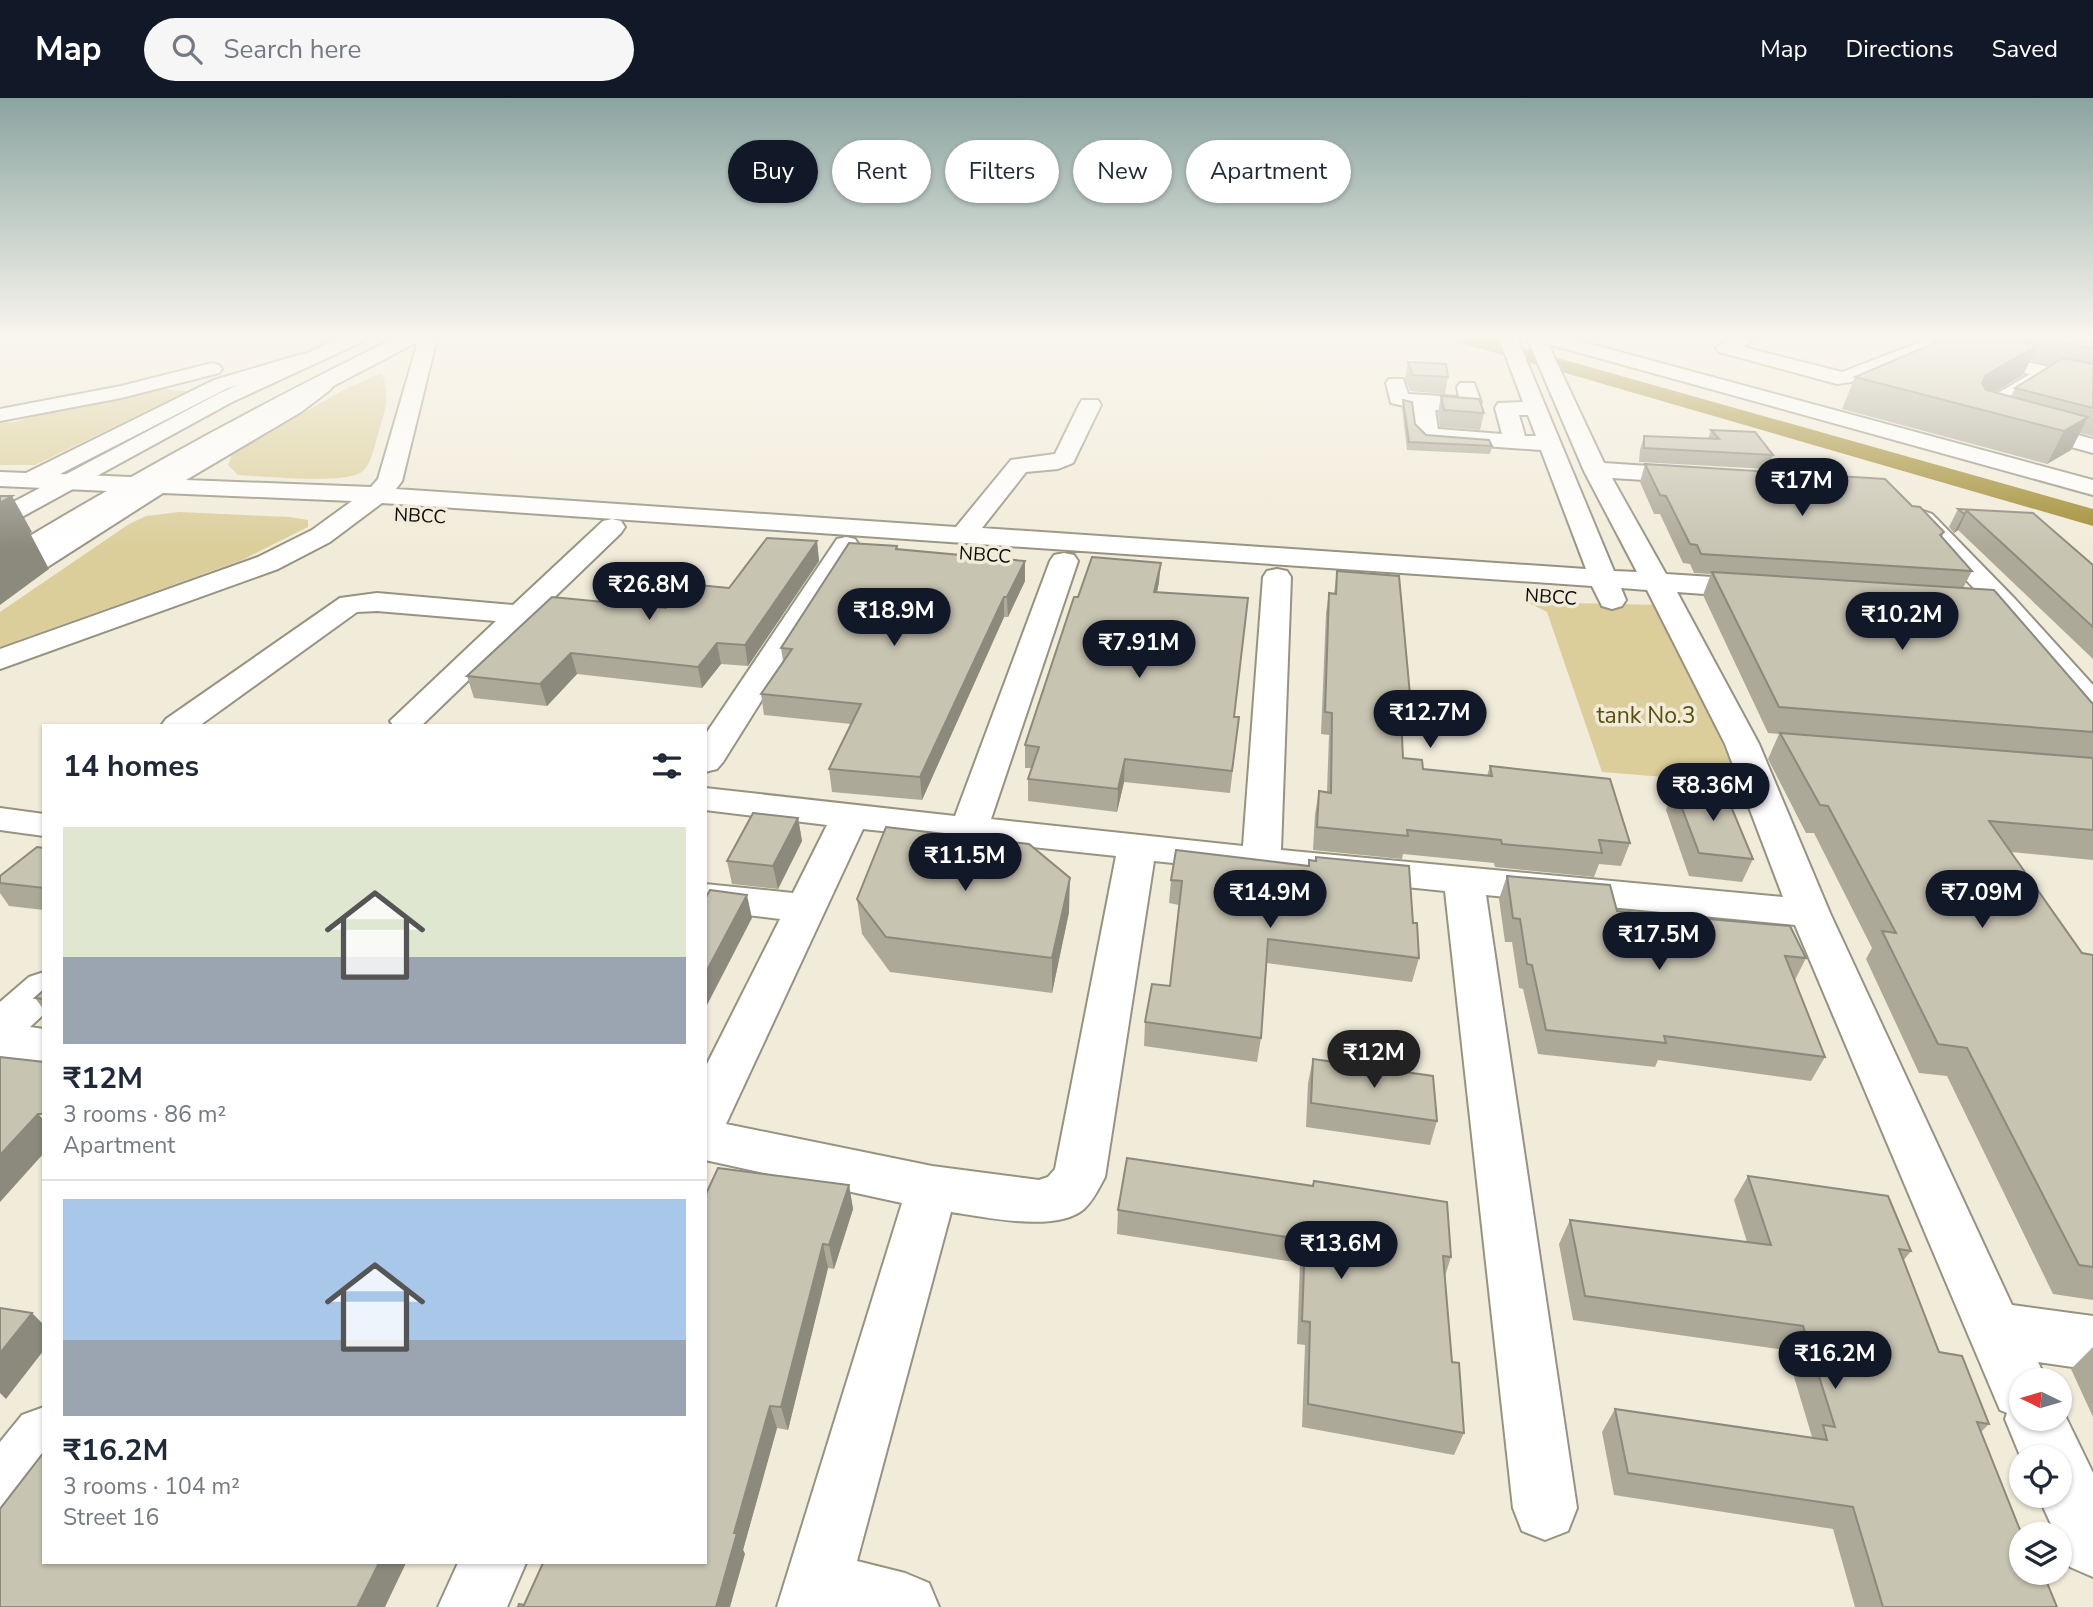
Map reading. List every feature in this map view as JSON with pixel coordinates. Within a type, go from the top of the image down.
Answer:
[{"type":"street","points":[[0,415],[37,408]]},
{"type":"street","points":[[0,519],[32,490],[177,408]]},
{"type":"street","points":[[0,479],[32,490],[66,482],[208,408]]},
{"type":"street","points":[[0,566],[290,408]]},
{"type":"street","points":[[0,660],[268,563],[302,548],[377,495],[392,474],[406,408]]},
{"type":"street","points":[[963,535],[1019,465],[1058,462],[1065,458],[1088,408]]},
{"type":"street","points":[[1424,408],[1427,432],[1434,437],[1550,444]]},
{"type":"street","points":[[1506,408],[1516,443]]},
{"type":"street","points":[[1519,408],[1537,409],[1608,590]]},
{"type":"street","points":[[1569,408],[1597,470],[1664,594],[1763,746],[1810,913],[2011,1368]]},
{"type":"street","points":[[1782,408],[2093,488]]},
{"type":"street","points":[[1832,408],[2093,479]]},
{"type":"street","points":[[1988,408],[1981,415],[2093,446]]},
{"type":"street","points":[[1597,470],[1714,477]]},
{"type":"street","points":[[66,482],[130,495],[377,495],[963,535],[1664,594],[1782,590]]},
{"type":"street","name":"NBCC","points":[[0,496],[32,490],[130,495],[354,512],[612,527],[1277,577],[1608,590]]},
{"type":"street","points":[[0,585],[130,495]]},
{"type":"street","points":[[1903,498],[2005,605],[2093,705]]},
{"type":"street","points":[[407,721],[612,527]]},
{"type":"street","points":[[707,759],[846,545]]},
{"type":"street","points":[[970,828],[1064,561]]},
{"type":"street","points":[[1261,860],[1277,577]]},
{"type":"street","points":[[181,724],[350,604],[377,602],[520,614]]},
{"type":"street","points":[[1963,603],[2005,605]]},
{"type":"street","points":[[707,799],[1261,860],[1810,913]]},
{"type":"street","points":[[707,1113],[850,816]]},
{"type":"street","points":[[0,820],[42,824]]},
{"type":"street","points":[[707,1140],[932,1188],[1039,1202],[1065,1195],[1079,1177],[1137,846]]},
{"type":"street","points":[[1464,880],[1545,1508]]},
{"type":"street","points":[[707,897],[806,908]]},
{"type":"street","points":[[0,1028],[42,990]]},
{"type":"street","points":[[0,1040],[42,1046]]},
{"type":"street","points":[[905,1607],[814,1596],[932,1188]]},
{"type":"street","points":[[1993,1329],[2093,1343]]},
{"type":"street","points":[[0,1491],[42,1439]]},
{"type":"street","points":[[2072,1499],[2093,1544]]},
{"type":"street","points":[[472,1607],[493,1564]]},
{"type":"green space","points":[[67,408],[152,408],[35,465],[0,465],[0,423],[16,422]]},
{"type":"green space","points":[[311,408],[385,408],[371,458],[363,471],[354,475],[323,479],[238,475],[228,465],[232,455]]},
{"type":"green space","points":[[179,512],[290,517],[308,520],[308,527],[242,560],[0,647],[0,612],[129,524],[146,516]]},
{"type":"green space","name":"tank No.3","points":[[1527,602],[1663,605],[1739,783],[1602,772],[1547,612]]},
{"type":"building","points":[[1404,408],[1413,408],[1415,424],[1426,435],[1489,440],[1492,446],[1409,442]]},
{"type":"building","points":[[1482,408],[1484,413],[1444,410]]},
{"type":"building","points":[[1977,408],[2056,408],[2088,417],[2064,431]]},
{"type":"building","points":[[1711,430],[1755,432],[1773,455],[1644,448],[1644,436],[1719,439]]},
{"type":"building","points":[[1645,464],[1885,479],[1912,506],[1920,507],[1944,532],[1940,535],[1972,571],[1701,554],[1697,545],[1690,544],[1666,496],[1660,495]]},
{"type":"building","points":[[0,496],[12,496],[0,503]]},
{"type":"building","points":[[1958,509],[2033,513],[2093,565],[2093,627],[1967,511],[1964,514]]},
{"type":"building","points":[[767,538],[817,541],[745,645],[717,643],[698,667],[571,653],[540,684],[467,676],[552,597],[666,608],[688,584],[729,588]]},
{"type":"building","points":[[849,543],[1025,561],[1007,597],[1004,597],[920,777],[829,769],[861,704],[761,694],[792,649],[781,648]]},
{"type":"building","points":[[1092,557],[1161,563],[1154,592],[1248,598],[1234,717],[1239,717],[1232,771],[1125,759],[1118,789],[1028,779],[1039,747],[1025,745],[1074,597],[1078,597]]},
{"type":"building","points":[[1337,571],[1399,576],[1410,695],[1400,694],[1403,758],[1422,760],[1423,769],[1492,776],[1490,766],[1610,779],[1630,843],[1599,840],[1602,853],[1502,844],[1501,840],[1407,830],[1408,836],[1317,827],[1319,791],[1331,793],[1332,713],[1325,712],[1329,593],[1336,594]]},
{"type":"building","points":[[1712,572],[1994,590],[2093,704],[2093,732],[1779,707]]},
{"type":"building","points":[[1780,733],[2093,758],[2093,830],[1989,821],[2082,953],[2093,955],[2093,1267],[2079,1265],[1967,1048],[1938,1044],[1882,931],[1896,933],[1828,806],[1820,805]]},
{"type":"building","points":[[1674,787],[1725,792],[1753,859],[1699,853]]},
{"type":"building","points":[[753,813],[798,818],[773,866],[727,861]]},
{"type":"building","points":[[886,827],[1029,844],[1070,878],[1052,958],[886,937],[857,899]]},
{"type":"building","points":[[37,847],[42,848],[42,888],[0,883],[0,876]]},
{"type":"building","points":[[1176,850],[1309,866],[1309,860],[1316,861],[1316,857],[1409,866],[1413,923],[1417,923],[1419,958],[1268,939],[1261,1038],[1145,1022],[1152,984],[1170,986],[1182,881],[1171,880]]},
{"type":"building","points":[[1507,876],[1610,885],[1617,911],[1790,926],[1806,958],[1785,956],[1825,1057],[1664,1036],[1666,1043],[1546,1030],[1532,965],[1527,964],[1520,919],[1513,918]]},
{"type":"building","points":[[710,890],[747,895],[707,970],[707,895]]},
{"type":"building","points":[[0,1057],[42,1062],[42,1114],[38,1114],[0,1155]]},
{"type":"building","points":[[1313,1059],[1433,1076],[1437,1121],[1311,1103]]},
{"type":"building","points":[[1127,1158],[1313,1186],[1314,1181],[1447,1202],[1451,1257],[1443,1256],[1452,1362],[1459,1363],[1464,1433],[1308,1404],[1310,1322],[1302,1321],[1305,1240],[1118,1210]]},
{"type":"building","points":[[718,1168],[849,1185],[829,1245],[823,1244],[781,1407],[770,1406],[716,1607],[518,1607],[519,1604],[524,1605],[543,1564],[707,1564],[707,1192]]},
{"type":"building","points":[[1748,1176],[1888,1196],[1911,1251],[1899,1249],[1939,1352],[1962,1356],[1989,1424],[1977,1422],[2017,1522],[2009,1522],[2009,1585],[2048,1585],[2057,1607],[1883,1607],[1853,1507],[1628,1473],[1615,1409],[1827,1440],[1823,1425],[1835,1427],[1803,1326],[1585,1296],[1570,1220],[1771,1245]]},
{"type":"building","points":[[0,1308],[32,1313],[0,1353]]},
{"type":"building","points":[[42,1455],[42,1564],[378,1564],[357,1607],[0,1607],[0,1509]]},
{"type":"waterway","points":[[1711,408],[2093,518]]}]
